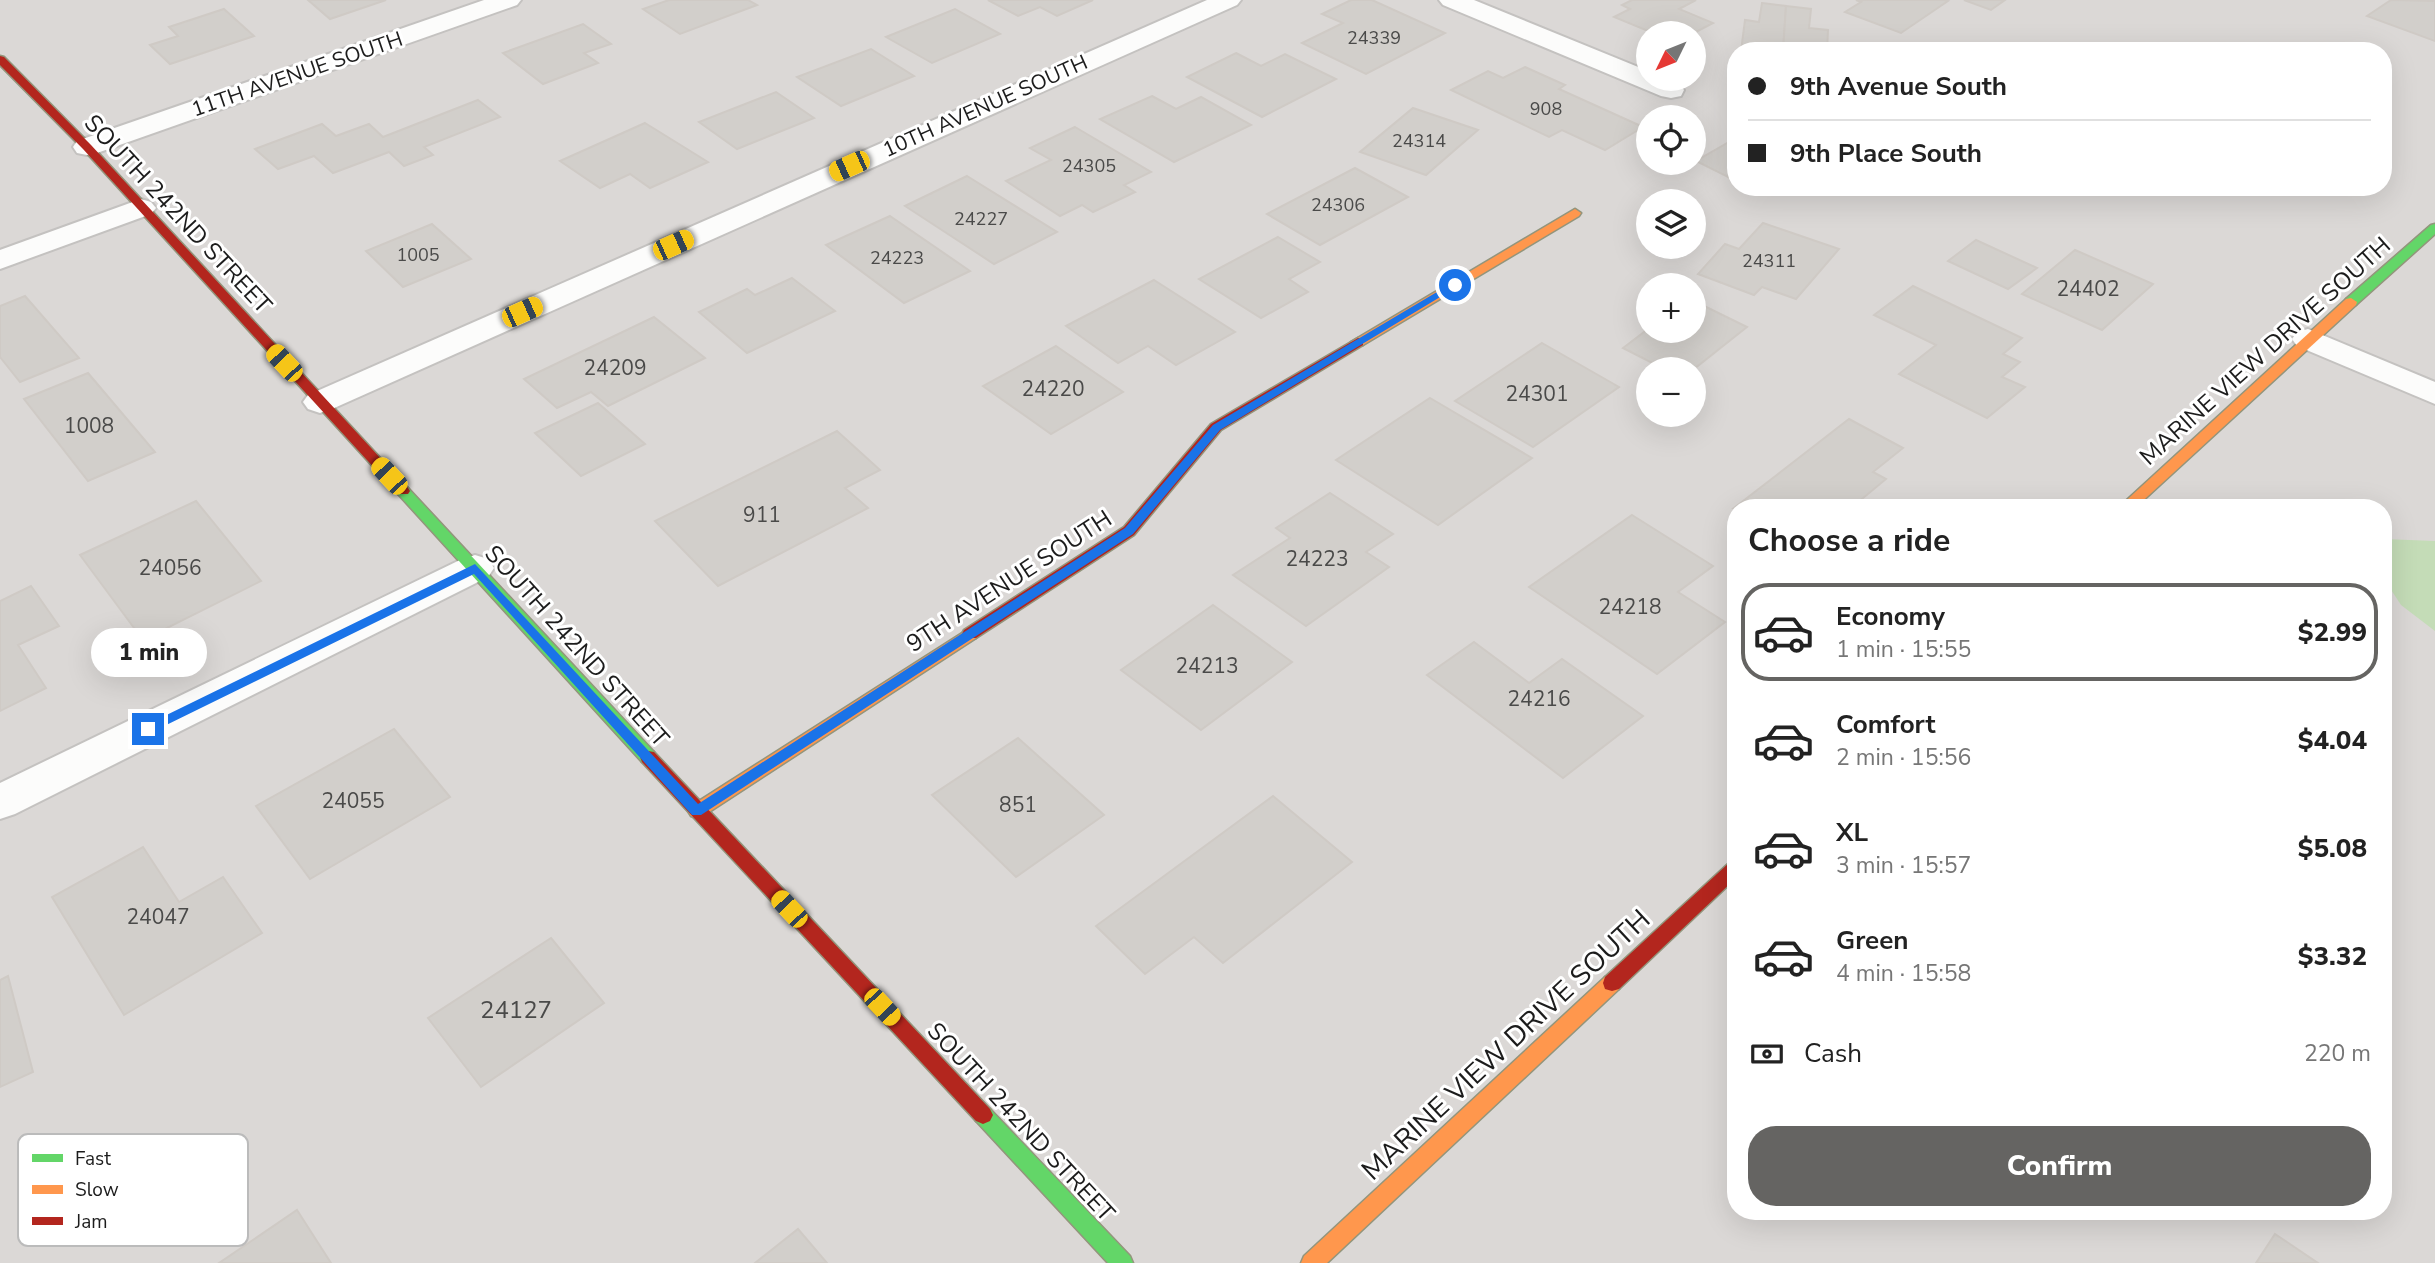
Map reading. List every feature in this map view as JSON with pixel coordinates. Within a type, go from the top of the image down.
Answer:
[{"type":"street","name":"11TH AVENUE SOUTH","points":[[87,147],[508,0]]},
{"type":"street","name":"10TH AVENUE SOUTH","points":[[320,402],[1228,0]]},
{"type":"street","points":[[1452,0],[1636,76]]},
{"type":"street","name":"SOUTH 242ND STREET","points":[[0,59],[87,147],[697,811],[1122,1263]]},
{"type":"street","points":[[0,260],[141,208]]},
{"type":"street","name":"9TH AVENUE SOUTH","points":[[697,811],[1129,531],[1216,427],[1575,214]]},
{"type":"street","name":"MARINE VIEW DRIVE SOUTH","points":[[2135,499],[2308,339],[2435,228]]},
{"type":"street","points":[[2308,339],[2435,394]]},
{"type":"street","points":[[0,802],[475,568]]},
{"type":"street","name":"MARINE VIEW DRIVE SOUTH","points":[[1312,1263],[1727,875]]},
{"type":"shaded area","points":[[0,0],[2435,0],[2435,1263],[0,1263]]},
{"type":"green space","points":[[2392,539],[2435,541],[2435,631],[2401,605],[2392,591]]},
{"type":"building","points":[[308,0],[386,0],[330,19]]},
{"type":"building","points":[[669,0],[748,0],[757,5],[680,34],[643,9]]},
{"type":"building","points":[[988,0],[1093,0],[1057,16],[1040,7],[1018,16]]},
{"type":"building","points":[[1351,0],[1372,0],[1445,33],[1366,74],[1302,43],[1343,23],[1322,14]]},
{"type":"building","points":[[1632,0],[1696,0],[1679,9],[1713,23],[1706,27],[1706,21],[1636,21],[1636,26],[1614,17],[1630,9],[1622,5]]},
{"type":"building","points":[[1856,0],[1948,1],[1901,33],[1845,12],[1861,2]]},
{"type":"building","points":[[1964,0],[2005,0],[1991,10]]},
{"type":"building","points":[[2391,0],[2435,1],[2435,41],[2367,16]]},
{"type":"building","points":[[1762,3],[1786,6],[1784,42],[1742,42],[1745,20],[1759,22]]},
{"type":"building","points":[[1786,6],[1811,9],[1809,28],[1828,30],[1827,42],[1784,42]]},
{"type":"building","points":[[224,9],[254,36],[170,64],[150,45],[178,36],[169,27]]},
{"type":"building","points":[[955,9],[1000,34],[932,63],[886,37]]},
{"type":"building","points":[[583,24],[611,44],[584,53],[598,63],[543,84],[503,53]]},
{"type":"building","points":[[871,49],[914,76],[841,106],[797,77]]},
{"type":"building","points":[[1236,53],[1261,66],[1285,54],[1336,79],[1262,117],[1187,77]]},
{"type":"building","points":[[1525,67],[1565,85],[1559,89],[1636,124],[1636,131],[1605,150],[1562,130],[1549,137],[1451,90],[1488,71],[1503,78]]},
{"type":"building","points":[[776,92],[814,118],[737,149],[699,122]]},
{"type":"building","points":[[1152,96],[1176,109],[1201,97],[1251,125],[1174,162],[1100,119]]},
{"type":"building","points":[[478,100],[500,117],[424,147],[433,155],[404,166],[389,152],[333,173],[314,156],[278,169],[255,149],[322,124],[336,136],[369,124],[383,137]]},
{"type":"building","points":[[1413,108],[1478,130],[1426,175],[1360,152]]},
{"type":"building","points":[[645,123],[708,162],[650,188],[630,174],[600,188],[560,161]]},
{"type":"building","points":[[1075,127],[1151,172],[1124,185],[1135,192],[1093,212],[1082,205],[1060,216],[1006,181],[1051,160],[1030,148]]},
{"type":"building","points":[[1727,143],[1727,176],[1706,166],[1706,155]]},
{"type":"building","points":[[1355,168],[1408,197],[1320,245],[1267,214]]},
{"type":"building","points":[[967,176],[1057,232],[994,264],[905,206]]},
{"type":"building","points":[[890,216],[970,271],[904,303],[826,245]]},
{"type":"building","points":[[1763,223],[1839,249],[1796,299],[1762,287],[1754,295],[1706,277],[1706,273],[1699,273],[1725,244],[1739,249]]},
{"type":"building","points":[[432,224],[471,259],[403,287],[366,251]]},
{"type":"building","points":[[1278,237],[1320,262],[1289,279],[1308,292],[1261,318],[1199,279]]},
{"type":"building","points":[[1976,240],[2037,268],[2008,289],[1948,261]]},
{"type":"building","points":[[2075,250],[2153,284],[2102,330],[2022,294]]},
{"type":"building","points":[[792,278],[835,311],[747,353],[699,312],[747,289],[755,295]]},
{"type":"building","points":[[1154,280],[1235,332],[1176,365],[1148,346],[1118,363],[1066,326]]},
{"type":"building","points":[[1913,286],[2022,338],[2003,354],[2020,362],[2002,377],[2025,387],[1987,418],[1899,374],[1936,345],[1874,315]]},
{"type":"building","points":[[25,296],[79,358],[20,382],[0,357],[0,306]]},
{"type":"building","points":[[1706,307],[1747,327],[1706,359],[1706,357],[1641,357],[1623,348],[1636,338],[1636,343],[1706,343]]},
{"type":"building","points":[[654,317],[705,358],[608,406],[591,392],[557,408],[524,379]]},
{"type":"building","points":[[1542,343],[1619,387],[1533,447],[1455,401]]},
{"type":"building","points":[[1056,346],[1123,392],[1051,434],[983,386]]},
{"type":"building","points":[[88,373],[155,452],[88,481],[24,399]]},
{"type":"building","points":[[1430,398],[1532,458],[1438,525],[1336,460]]},
{"type":"building","points":[[598,403],[645,444],[581,476],[535,433]]},
{"type":"building","points":[[1849,419],[1903,448],[1873,472],[1886,479],[1862,499],[1746,499]]},
{"type":"building","points":[[837,431],[880,470],[845,488],[868,508],[718,586],[655,521]]},
{"type":"building","points":[[1330,493],[1393,534],[1366,552],[1389,567],[1306,626],[1233,575],[1290,538],[1276,528]]},
{"type":"building","points":[[196,501],[261,581],[143,640],[80,555]]},
{"type":"building","points":[[1632,515],[1713,566],[1678,592],[1725,622],[1657,674],[1529,587]]},
{"type":"building","points":[[31,586],[59,626],[18,645],[46,688],[0,711],[0,601]]},
{"type":"building","points":[[1213,605],[1292,662],[1201,730],[1121,670]]},
{"type":"building","points":[[1474,642],[1529,683],[1562,659],[1643,716],[1563,778],[1427,675]]},
{"type":"building","points":[[394,729],[450,797],[310,879],[256,806]]},
{"type":"building","points":[[1018,738],[1104,815],[1016,877],[932,795]]},
{"type":"building","points":[[1273,796],[1352,862],[1223,963],[1194,937],[1145,974],[1096,926]]},
{"type":"building","points":[[143,847],[179,902],[223,877],[262,933],[124,1015],[52,897]]},
{"type":"building","points":[[551,938],[604,1003],[481,1087],[428,1018]]},
{"type":"building","points":[[8,976],[33,1072],[0,1087],[0,980]]},
{"type":"building","points":[[297,1210],[331,1263],[219,1263],[248,1246],[248,1243]]},
{"type":"building","points":[[798,1229],[827,1263],[755,1263]]},
{"type":"building","points":[[2275,1234],[2318,1263],[2256,1263]]},
{"type":"traffic: fast","points":[[2351,302],[2435,228]]},
{"type":"traffic: fast","points":[[403,491],[648,757]]},
{"type":"traffic: fast","points":[[983,1115],[1122,1263]]},
{"type":"traffic: slow","points":[[1358,342],[1575,213]]},
{"type":"traffic: slow","points":[[2135,499],[2351,302]]},
{"type":"traffic: slow","points":[[697,811],[970,634]]},
{"type":"traffic: slow","points":[[1312,1263],[1612,983]]},
{"type":"traffic: jam","points":[[0,59],[87,147],[403,491]]},
{"type":"traffic: jam","points":[[970,634],[1129,531],[1216,427],[1358,342]]},
{"type":"traffic: jam","points":[[648,757],[983,1115]]},
{"type":"traffic: jam","points":[[1612,983],[1727,875]]},
{"type":"route","points":[[148,729],[475,568],[697,811],[1129,531],[1216,427],[1455,285]]}]
